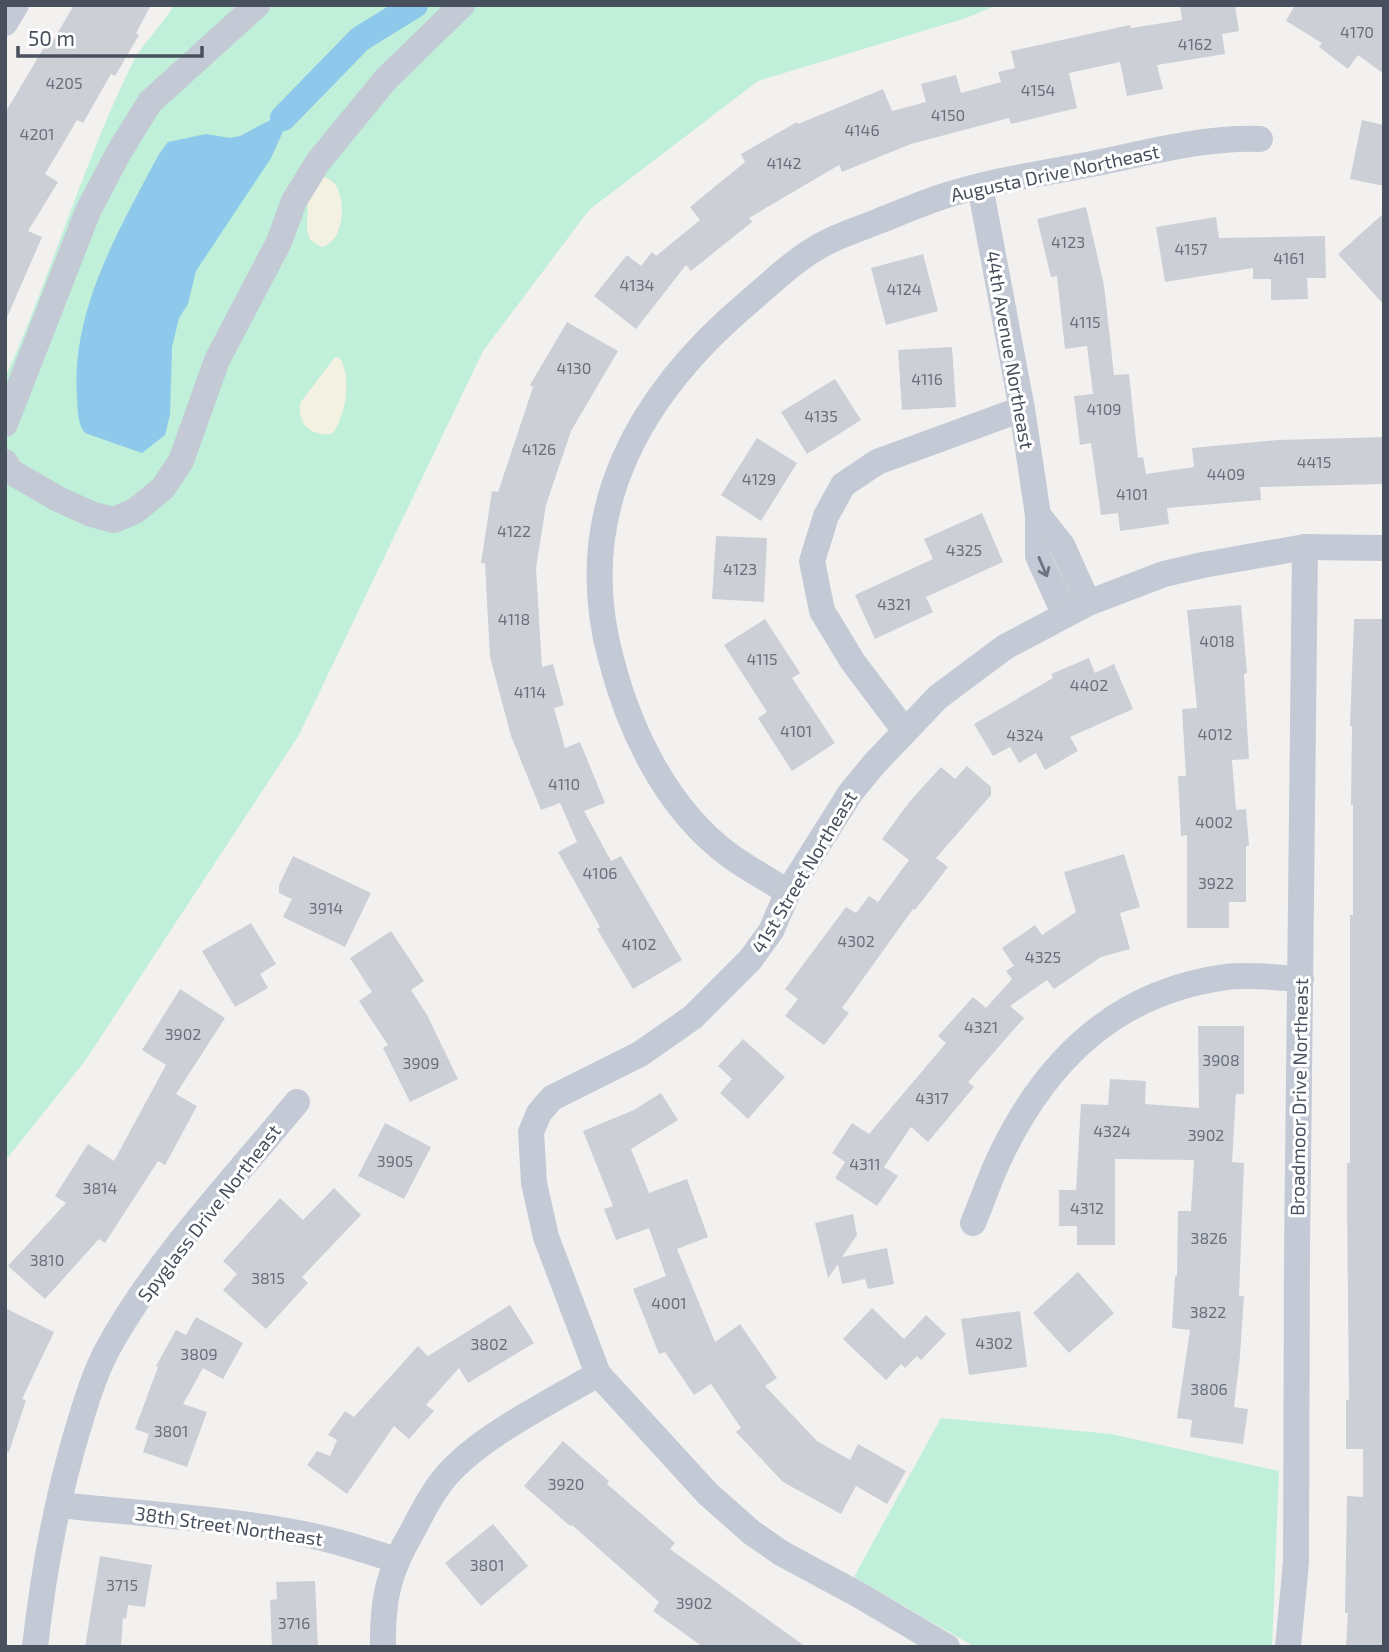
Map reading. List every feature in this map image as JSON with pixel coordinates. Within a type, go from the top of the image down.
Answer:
[{"type":"street","points":[[5,23],[16,5]]},
{"type":"street","points":[[5,424],[88,211],[119,152],[150,102],[257,5]]},
{"type":"street","points":[[5,462],[10,471],[58,499],[91,514],[114,520],[135,511],[163,488],[181,461],[217,360],[279,242],[294,201],[318,162],[386,79],[462,5]]},
{"type":"street","name":"Augusta Drive Northeast","points":[[788,892],[729,855],[698,828],[668,789],[633,727],[620,693],[604,632],[599,563],[605,511],[625,455],[640,428],[671,381],[726,321],[810,252],[841,236],[939,197],[980,186],[1209,141],[1260,139]]},
{"type":"street","name":"44th Avenue Northeast","points":[[980,186],[1022,409],[1038,515],[1038,556],[1076,609]]},
{"type":"street","points":[[905,731],[853,662],[822,611],[812,561],[826,516],[843,485],[877,462],[1022,409]]},
{"type":"street","name":"41st Street Northeast","points":[[598,1374],[546,1237],[534,1183],[531,1132],[539,1112],[552,1098],[640,1054],[693,1017],[750,960],[771,931],[788,892],[851,792],[875,762],[937,697],[1005,647],[1076,609],[1164,574],[1305,547],[1384,548]]},
{"type":"street","name":"Broadmoor Drive Northeast","points":[[1288,1647],[1296,1562],[1305,547]]},
{"type":"street","points":[[973,1223],[999,1160],[1039,1089],[1058,1066],[1105,1023],[1126,1009],[1170,989],[1228,977],[1301,979]]},
{"type":"street","name":"Spyglass Drive Northeast","points":[[35,1647],[51,1539],[68,1462],[91,1387],[106,1352],[161,1267],[296,1102]]},
{"type":"street","points":[[383,1647],[386,1594],[396,1560],[446,1476],[510,1426],[598,1374],[708,1494],[751,1532],[781,1553],[947,1647]]},
{"type":"street","name":"38th Street Northeast","points":[[59,1505],[226,1522],[294,1532],[396,1560]]},
{"type":"green space","points":[[174,5],[998,5],[966,18],[758,81],[589,210],[483,351],[299,735],[85,1061],[5,1161],[5,378],[113,104],[135,58]]},
{"type":"green space","points":[[941,1418],[1111,1434],[1279,1471],[1272,1647],[975,1647],[854,1577]]},
{"type":"sand","points":[[321,175],[335,184],[342,210],[335,237],[322,247],[310,240],[307,230],[308,194]]},
{"type":"sand","points":[[335,357],[340,358],[346,376],[344,407],[332,434],[318,433],[307,428],[301,418],[300,403]]},
{"type":"water","points":[[276,117],[283,118],[286,125],[271,158],[196,271],[188,304],[179,318],[172,347],[170,415],[165,435],[142,453],[85,433],[78,416],[77,364],[90,301],[114,241],[159,154],[168,142],[206,134],[230,138],[240,136]]},
{"type":"building","points":[[74,5],[151,5],[136,33],[139,35],[115,76],[111,74],[83,123],[77,120],[45,174],[58,182],[28,231],[42,237],[5,322],[5,113],[46,44],[50,46]]},
{"type":"building","points":[[1180,5],[1235,5],[1239,31],[1222,34],[1225,54],[1157,65],[1163,89],[1127,96],[1120,62],[1069,73],[1077,108],[1011,124],[1009,118],[911,144],[842,172],[839,165],[749,218],[752,222],[691,271],[686,265],[636,329],[594,296],[627,255],[641,266],[652,252],[656,256],[700,220],[690,207],[745,162],[741,154],[797,122],[798,124],[883,89],[892,111],[926,102],[921,84],[956,75],[961,93],[1001,82],[998,72],[1015,68],[1011,51],[1130,25],[1131,28],[1182,20]]},
{"type":"building","points":[[1295,5],[1384,5],[1384,74],[1358,55],[1348,69],[1319,47],[1322,43],[1286,21]]},
{"type":"building","points":[[1362,120],[1384,125],[1384,186],[1350,179]]},
{"type":"building","points":[[1086,207],[1104,285],[1114,375],[1129,374],[1138,458],[1143,457],[1146,474],[1194,467],[1192,448],[1278,440],[1384,437],[1384,484],[1260,487],[1261,500],[1167,508],[1169,524],[1120,531],[1118,513],[1101,515],[1091,443],[1080,445],[1074,396],[1093,394],[1087,346],[1065,349],[1057,276],[1051,277],[1037,219]]},
{"type":"building","points":[[1384,213],[1384,305],[1338,254]]},
{"type":"building","points":[[1216,217],[1219,238],[1325,236],[1326,278],[1307,278],[1308,299],[1271,300],[1271,279],[1253,279],[1253,268],[1165,282],[1156,227]]},
{"type":"building","points":[[923,254],[938,311],[886,325],[871,268]]},
{"type":"building","points":[[567,322],[618,351],[571,431],[546,505],[536,568],[542,667],[553,664],[564,705],[554,708],[565,748],[580,742],[605,803],[584,811],[611,861],[621,856],[682,960],[633,989],[597,929],[600,927],[558,852],[577,842],[560,803],[541,810],[511,736],[490,657],[485,563],[481,563],[492,491],[498,492],[533,387],[530,385]]},
{"type":"building","points":[[952,347],[956,407],[902,410],[898,350]]},
{"type":"building","points":[[835,379],[861,420],[807,454],[781,412]]},
{"type":"building","points":[[757,438],[797,463],[761,521],[721,495]]},
{"type":"building","points":[[982,513],[1003,562],[926,597],[933,612],[875,639],[855,595],[933,559],[924,539]]},
{"type":"building","points":[[716,536],[767,538],[764,602],[712,599]]},
{"type":"building","points":[[1241,605],[1247,673],[1244,674],[1249,759],[1232,760],[1236,810],[1246,809],[1249,846],[1246,846],[1246,902],[1229,902],[1229,928],[1187,928],[1187,835],[1181,836],[1178,776],[1186,776],[1182,709],[1197,708],[1187,610]]},
{"type":"building","points":[[765,619],[800,673],[792,678],[835,743],[792,771],[758,718],[767,712],[724,645]]},
{"type":"building","points":[[1354,619],[1384,619],[1384,1647],[1346,1647],[1348,1613],[1345,1613],[1347,1496],[1363,1497],[1363,1449],[1346,1449],[1346,1400],[1349,1400],[1347,1163],[1350,1163],[1350,915],[1353,915],[1350,726]]},
{"type":"building","points":[[1089,658],[1095,673],[1114,664],[1133,709],[1070,737],[1078,751],[1045,770],[1036,753],[1019,763],[1010,747],[993,756],[974,724],[1053,678],[1051,674]]},
{"type":"building","points":[[967,766],[991,787],[991,795],[936,858],[948,867],[915,910],[913,909],[842,1008],[849,1013],[824,1045],[785,1016],[798,999],[785,989],[846,907],[856,913],[869,896],[878,902],[909,860],[882,839],[910,801],[941,767],[955,779]]},
{"type":"building","points":[[1124,854],[1140,907],[1120,913],[1130,949],[1101,957],[1054,989],[1047,980],[1010,1006],[1024,1018],[968,1082],[974,1087],[928,1142],[911,1127],[884,1167],[898,1176],[877,1206],[835,1178],[845,1162],[832,1153],[852,1123],[869,1134],[946,1043],[938,1036],[973,997],[986,1008],[1012,979],[1006,971],[1014,966],[1002,948],[1035,925],[1042,935],[1076,912],[1064,872]]},
{"type":"building","points":[[293,856],[371,893],[345,947],[283,917],[292,899],[279,893],[279,885]]},
{"type":"building","points":[[251,923],[276,964],[260,974],[268,988],[235,1007],[202,951]]},
{"type":"building","points":[[391,931],[424,981],[411,990],[427,1015],[458,1079],[410,1102],[383,1048],[388,1045],[359,1001],[372,992],[350,958]]},
{"type":"building","points":[[180,989],[225,1018],[176,1094],[197,1106],[165,1165],[158,1161],[105,1243],[99,1239],[45,1299],[8,1266],[66,1203],[55,1196],[88,1144],[114,1161],[166,1065],[142,1050]]},
{"type":"building","points":[[1198,1026],[1244,1026],[1244,1094],[1236,1094],[1232,1162],[1244,1163],[1239,1296],[1244,1296],[1234,1407],[1248,1409],[1243,1444],[1190,1437],[1192,1420],[1177,1418],[1190,1330],[1172,1328],[1177,1276],[1178,1211],[1191,1211],[1194,1160],[1115,1159],[1115,1245],[1077,1245],[1077,1226],[1059,1226],[1059,1190],[1076,1190],[1081,1104],[1108,1105],[1110,1079],[1146,1081],[1145,1104],[1199,1108]]},
{"type":"building","points":[[743,1039],[785,1077],[748,1119],[720,1093],[732,1079],[718,1066]]},
{"type":"building","points":[[661,1093],[678,1120],[631,1149],[649,1193],[687,1179],[708,1237],[677,1249],[715,1342],[740,1324],[777,1378],[765,1386],[817,1441],[850,1460],[858,1444],[906,1471],[887,1504],[856,1486],[841,1514],[783,1482],[736,1432],[741,1428],[711,1384],[694,1395],[665,1352],[659,1354],[633,1289],[666,1276],[649,1228],[616,1240],[604,1209],[613,1206],[583,1131],[634,1110]]},
{"type":"building","points":[[385,1123],[431,1147],[404,1199],[358,1176]]},
{"type":"building","points":[[334,1188],[361,1215],[302,1277],[308,1283],[266,1329],[223,1290],[237,1274],[223,1261],[280,1198],[303,1220]]},
{"type":"building","points":[[853,1214],[857,1235],[842,1257],[887,1248],[894,1284],[868,1289],[865,1279],[842,1284],[838,1264],[828,1278],[815,1223]]},
{"type":"building","points":[[1078,1272],[1114,1313],[1069,1353],[1033,1313]]},
{"type":"building","points":[[510,1305],[534,1343],[468,1383],[459,1368],[426,1405],[434,1411],[409,1439],[394,1426],[347,1494],[307,1465],[317,1451],[330,1456],[337,1440],[328,1435],[345,1411],[354,1417],[418,1346],[428,1356]]},
{"type":"building","points":[[5,1308],[54,1332],[22,1399],[26,1400],[9,1452],[5,1452]]},
{"type":"building","points":[[872,1308],[904,1339],[926,1315],[946,1334],[921,1360],[917,1356],[905,1368],[901,1364],[886,1380],[843,1339]]},
{"type":"building","points":[[1020,1311],[1027,1367],[969,1375],[961,1319]]},
{"type":"building","points":[[196,1317],[243,1343],[223,1379],[203,1368],[183,1404],[207,1412],[187,1467],[143,1452],[149,1434],[135,1429],[158,1367],[156,1366],[176,1330],[186,1335]]},
{"type":"building","points":[[563,1441],[609,1481],[607,1484],[675,1543],[670,1549],[806,1647],[703,1647],[653,1611],[659,1602],[524,1486]]},
{"type":"building","points":[[493,1524],[528,1566],[481,1606],[445,1563]]},
{"type":"building","points":[[100,1556],[152,1565],[145,1607],[128,1605],[126,1619],[123,1618],[121,1647],[85,1647]]},
{"type":"building","points":[[315,1581],[318,1647],[272,1647],[270,1600],[277,1599],[276,1582]]},
{"type":"waterway","points":[[283,118],[360,39],[415,5]]}]
